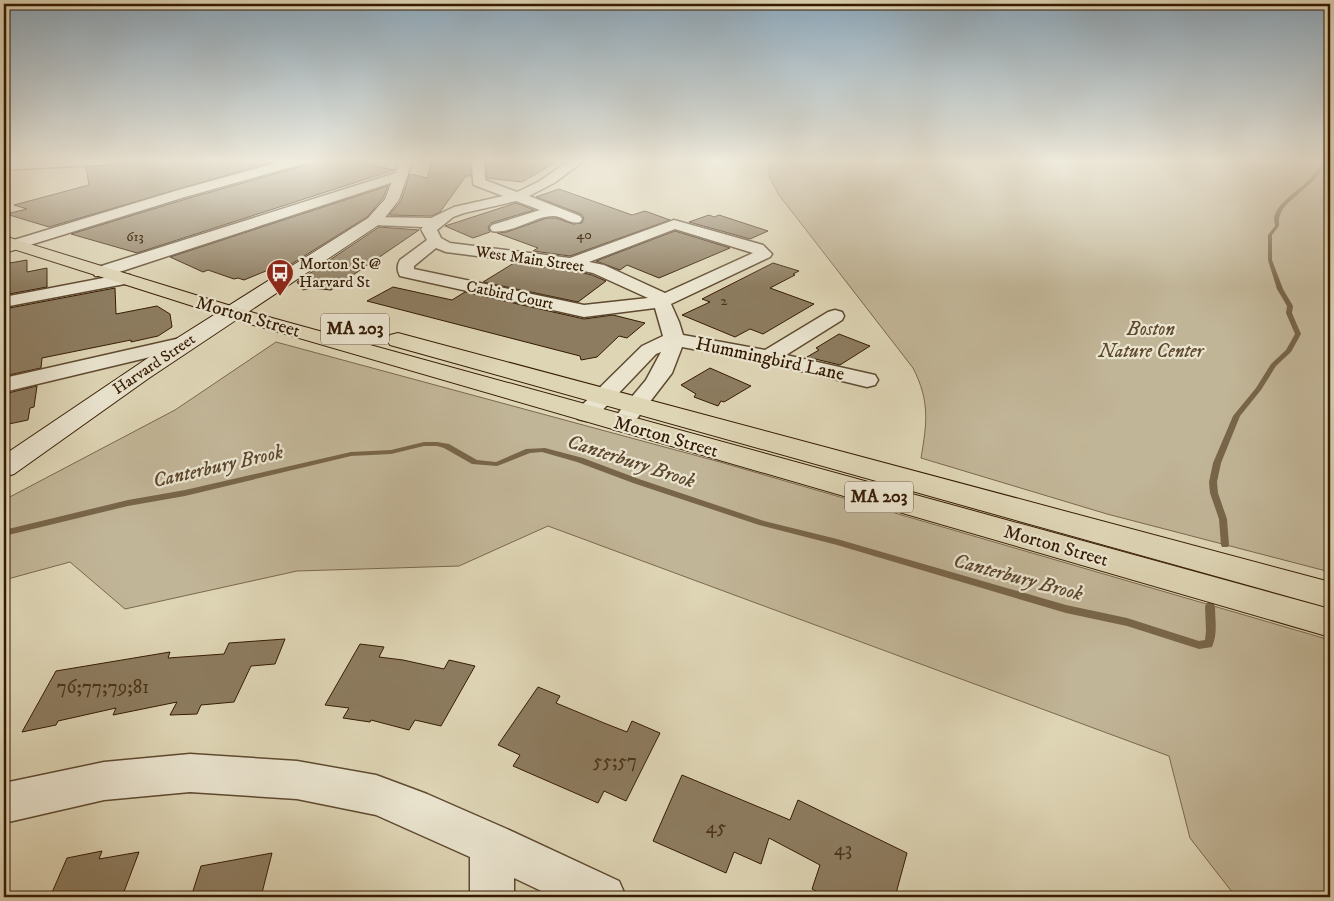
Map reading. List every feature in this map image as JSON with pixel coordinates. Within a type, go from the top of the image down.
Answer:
[{"type":"highway","name":"Morton Street","points":[[4,227],[39,237],[231,312],[1330,595]]},
{"type":"highway","name":"Morton Street","points":[[8,244],[102,272],[125,272],[250,300],[611,410],[1330,623]]},
{"type":"main road","name":"Harvard Street","points":[[4,468],[79,414],[231,312],[378,218],[391,202]]},
{"type":"street","points":[[8,244],[39,237],[154,202]]},
{"type":"street","points":[[4,302],[125,272],[313,202]]},
{"type":"street","points":[[378,218],[438,219],[497,202]]},
{"type":"street","points":[[532,202],[575,219]]},
{"type":"street","points":[[496,228],[553,211]]},
{"type":"street","points":[[435,241],[429,229],[438,219]]},
{"type":"street","points":[[571,263],[674,224],[758,248],[764,254],[660,302]]},
{"type":"street","name":"West Main Street","points":[[435,241],[446,247],[545,258],[598,269],[657,295],[672,328],[671,357],[611,410]]},
{"type":"street","name":"Catbird Court","points":[[435,241],[406,264],[406,272],[584,311],[660,302]]},
{"type":"street","points":[[768,357],[835,316]]},
{"type":"street","points":[[611,410],[649,350],[673,338]]},
{"type":"street","name":"Hummingbird Lane","points":[[673,338],[868,380]]},
{"type":"street","points":[[4,384],[185,343]]},
{"type":"street","points":[[4,803],[104,781],[190,773],[297,780],[376,795],[428,815],[603,897]]},
{"type":"street","points":[[492,844],[492,897]]},
{"type":"green space","name":"Boston Nature Center","points":[[784,202],[1330,202],[1330,572],[1107,514],[921,458],[926,412],[922,391],[913,368]]},
{"type":"green space","points":[[276,342],[720,462],[1330,640],[1330,897],[1236,897],[1190,838],[1169,756],[548,526],[459,566],[297,571],[125,609],[70,562],[4,580],[4,500],[175,410]]},
{"type":"building","points":[[25,202],[135,202],[49,227],[6,214],[27,209],[14,205]]},
{"type":"building","points":[[176,202],[295,202],[137,253],[71,234]]},
{"type":"building","points":[[339,202],[380,202],[367,217],[285,268],[283,264],[244,280],[234,279],[208,270],[203,272],[170,257]]},
{"type":"building","points":[[400,202],[447,202],[440,212],[431,216],[389,215]]},
{"type":"building","points":[[549,202],[596,202],[632,215],[645,211],[670,220],[570,256],[533,251],[538,248],[497,233],[507,232],[547,218],[556,218],[573,224],[582,223],[584,218],[581,214]]},
{"type":"building","points":[[516,203],[534,210],[491,223],[488,227],[490,232],[473,238],[445,226]]},
{"type":"building","points":[[709,215],[714,217],[719,215],[768,231],[750,239],[689,222]]},
{"type":"building","points":[[379,227],[419,230],[331,290],[311,288],[303,290],[297,282]]},
{"type":"building","points":[[675,231],[730,248],[659,278],[627,265],[620,270],[596,261]]},
{"type":"building","points":[[27,260],[27,272],[47,268],[47,287],[4,295],[4,264]]},
{"type":"building","points":[[514,263],[571,270],[592,275],[606,281],[578,302],[483,282]]},
{"type":"building","points":[[773,263],[799,271],[770,288],[814,304],[763,334],[750,329],[735,337],[682,315],[710,302],[702,299]]},
{"type":"building","points":[[393,287],[452,300],[465,292],[584,319],[613,315],[645,323],[627,338],[619,336],[597,357],[581,360],[580,356],[367,301]]},
{"type":"building","points":[[115,288],[116,314],[157,306],[170,314],[172,327],[158,336],[42,358],[41,368],[4,376],[4,309]]},
{"type":"building","points":[[839,334],[870,346],[840,365],[807,357],[819,350],[816,348]]},
{"type":"building","points":[[710,368],[751,386],[724,402],[721,401],[718,406],[694,397],[696,394],[681,385]]},
{"type":"building","points":[[37,386],[34,407],[30,408],[28,420],[4,425],[4,394]]},
{"type":"building","points":[[285,639],[275,664],[251,666],[234,702],[201,705],[197,714],[170,715],[177,702],[113,715],[116,708],[58,721],[56,725],[22,732],[56,671],[170,652],[168,658],[224,654],[229,643]]},
{"type":"building","points":[[360,644],[384,647],[379,657],[444,669],[449,660],[475,666],[441,726],[415,720],[409,730],[371,720],[370,722],[343,718],[349,708],[325,705]]},
{"type":"building","points":[[538,687],[560,696],[556,703],[627,732],[632,721],[660,733],[626,801],[604,791],[598,803],[513,766],[520,755],[498,745]]},
{"type":"building","points":[[682,775],[790,820],[798,800],[907,853],[895,897],[827,897],[812,889],[820,865],[769,838],[761,864],[734,852],[726,873],[653,841]]},
{"type":"building","points":[[102,851],[99,859],[139,852],[122,897],[50,897],[67,858]]},
{"type":"building","points":[[272,853],[261,897],[191,897],[201,866]]},
{"type":"waterway","name":"Canterbury Brook","points":[[1225,545],[1223,519],[1214,493],[1213,482],[1217,463],[1237,416],[1259,389],[1273,365],[1289,351],[1298,334],[1289,313],[1290,306],[1280,289],[1270,260],[1270,235],[1277,226],[1276,218],[1286,202]]},
{"type":"waterway","name":"Canterbury Brook","points":[[4,533],[128,503],[185,493],[351,454],[391,452],[424,444],[437,444],[446,446],[475,462],[497,464],[529,451],[542,450],[580,460],[636,481],[762,523],[837,542],[1066,609],[1127,622],[1199,645],[1208,644],[1210,640],[1210,606]]},
{"type":"place","name":"Morton St @ Harvard St","points":[[280,297]]}]
